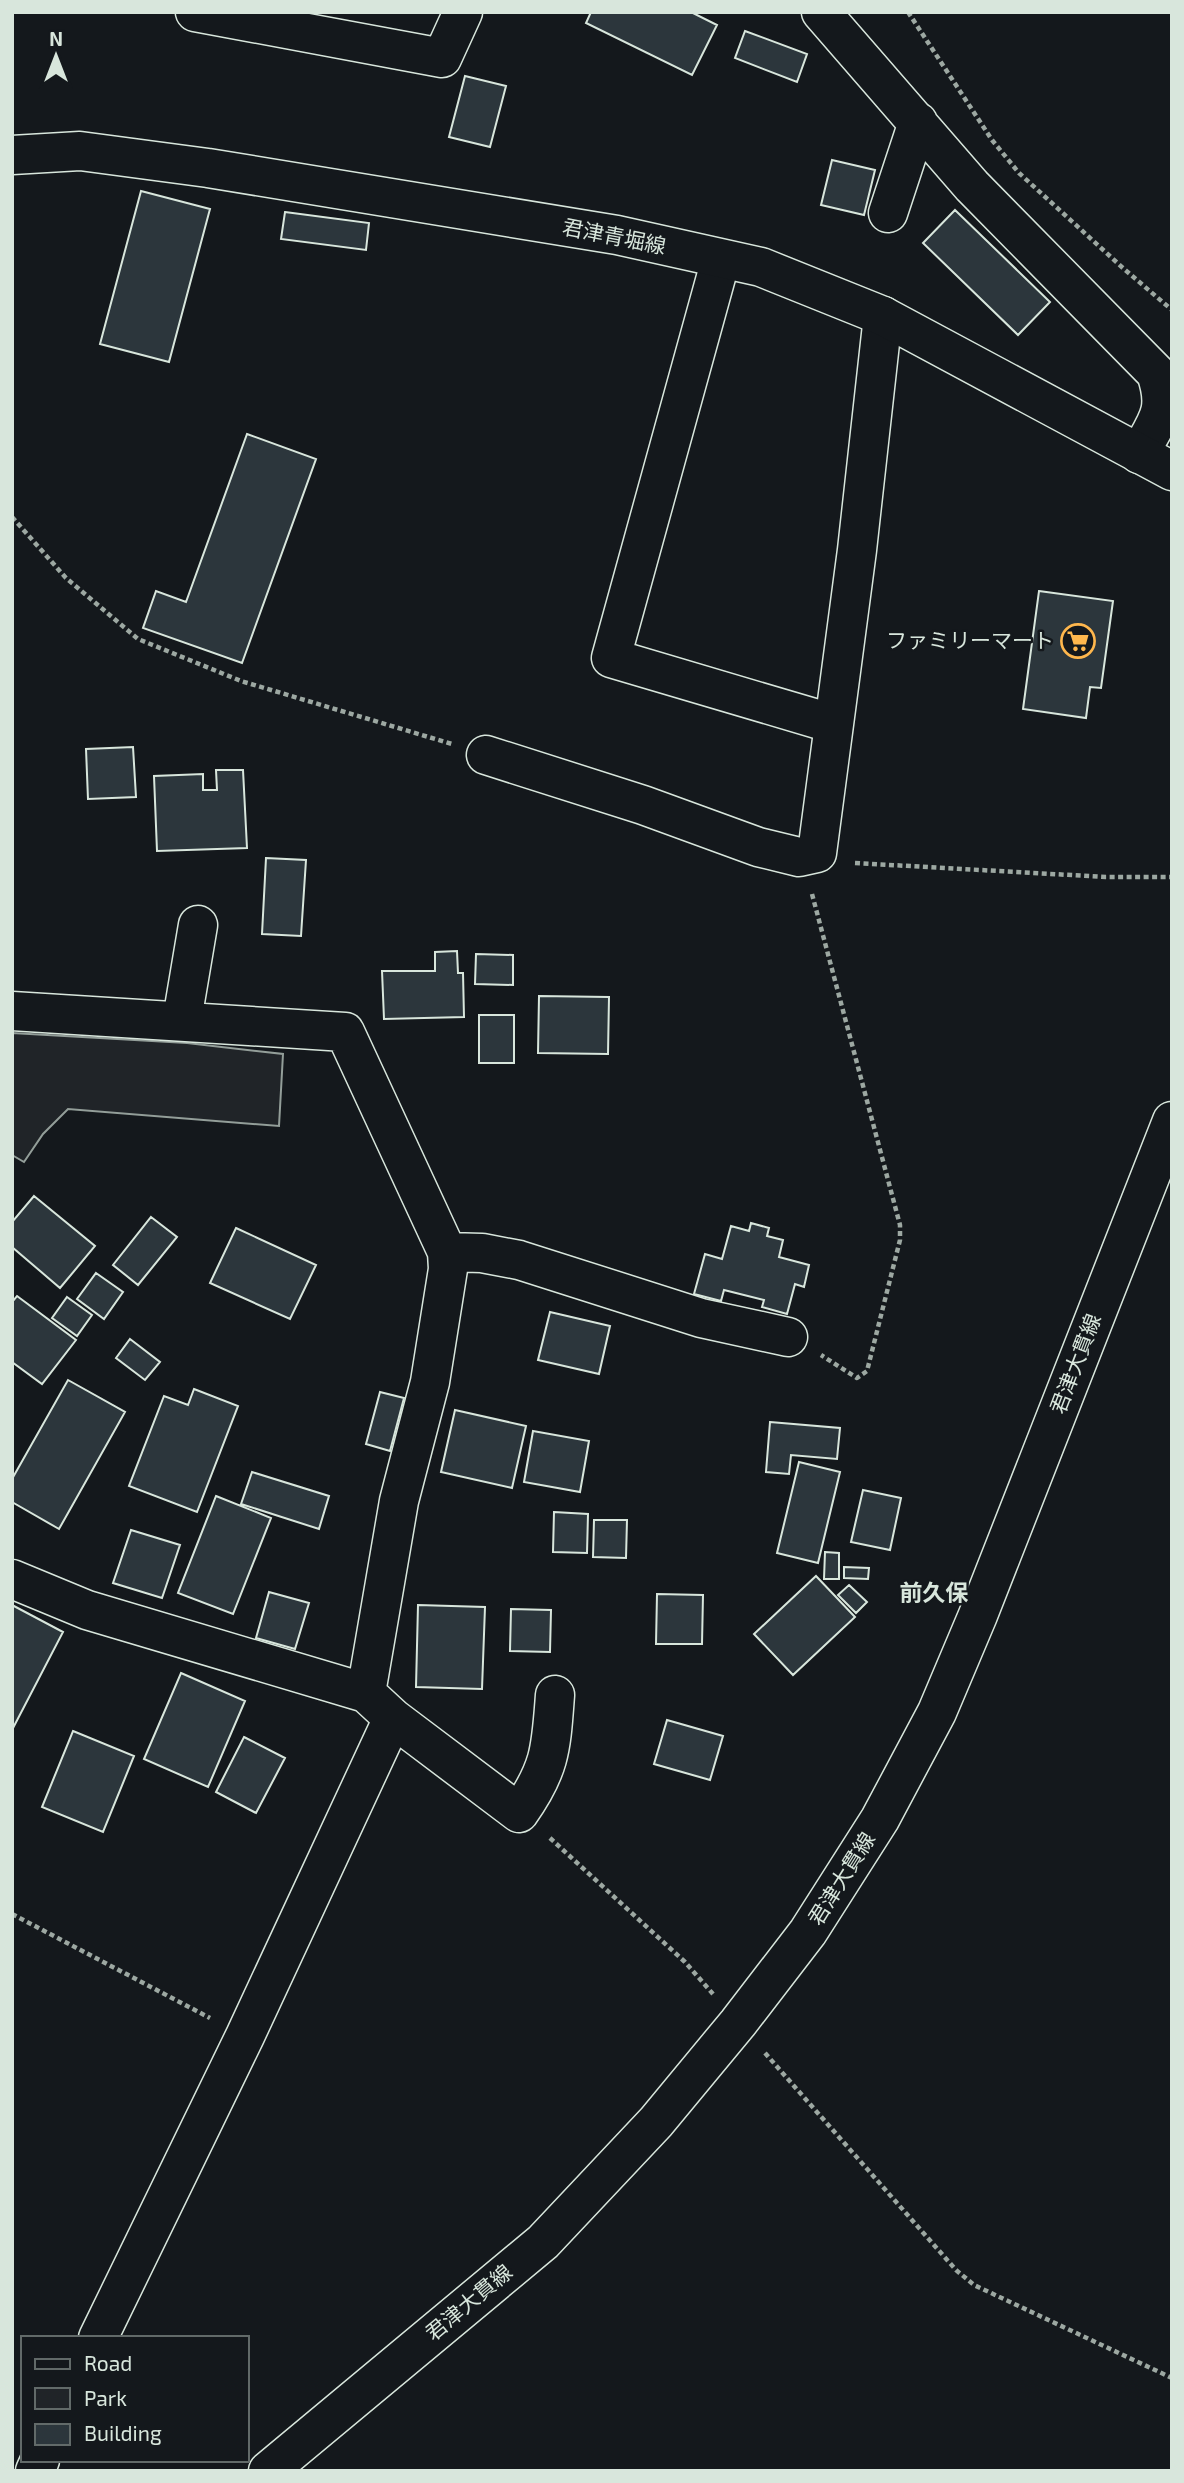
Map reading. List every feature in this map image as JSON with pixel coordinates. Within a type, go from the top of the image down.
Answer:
[{"type":"street","points":[[194,12],[442,58],[463,12]]},
{"type":"street","points":[[821,12],[972,186],[1156,373],[1162,390],[1163,410],[1156,463]]},
{"type":"street","points":[[888,213],[918,122]]},
{"type":"street","name":"君津青堀線","points":[[12,155],[80,151],[208,169],[617,235],[761,267],[883,316],[1156,463]]},
{"type":"street","points":[[722,259],[611,658],[834,724]]},
{"type":"street","points":[[486,755],[643,805],[758,847],[808,855],[834,724],[883,316]]},
{"type":"street","points":[[183,1020],[198,925]]},
{"type":"street","points":[[12,1011],[345,1032],[447,1252],[448,1269],[430,1382],[399,1501],[379,1706],[245,2036],[99,2336]]},
{"type":"street","name":"君津大貫線","points":[[268,2471],[543,2242],[656,2122],[738,2023],[808,1932],[880,1819],[937,1712],[978,1615],[1172,1121]]},
{"type":"street","points":[[447,1252],[482,1253],[519,1260],[701,1318],[788,1337]]},
{"type":"street","points":[[12,1579],[87,1610],[379,1706],[519,1813],[535,1791],[550,1752],[555,1695]]},
{"type":"path","points":[[908,12],[992,140],[1019,173],[1172,310]]},
{"type":"path","points":[[12,517],[66,578],[138,639],[241,681],[486,755]]},
{"type":"path","points":[[788,1337],[850,1371],[857,1378],[867,1371],[900,1240],[900,1225],[818,914],[808,855],[857,863],[1106,877],[1172,877]]},
{"type":"path","points":[[12,1914],[245,2036]]},
{"type":"path","points":[[956,2270],[974,2285],[1172,2378]]},
{"type":"green space","points":[[12,1033],[187,1043],[283,1054],[279,1126],[68,1109],[43,1134],[24,1162],[12,1155]]},
{"type":"building","points":[[591,12],[691,12],[717,25],[692,75],[586,23]]},
{"type":"building","points":[[745,31],[807,54],[797,82],[735,58]]},
{"type":"building","points":[[465,76],[506,86],[490,147],[449,137]]},
{"type":"building","points":[[832,160],[875,170],[864,215],[821,205]]},
{"type":"building","points":[[141,191],[210,209],[169,362],[100,344]]},
{"type":"building","points":[[955,210],[1050,302],[1018,335],[923,243]]},
{"type":"building","points":[[285,212],[369,223],[366,250],[281,239]]},
{"type":"building","points":[[247,434],[316,459],[242,663],[143,628],[156,591],[186,602]]},
{"type":"building","points":[[1039,591],[1113,601],[1101,688],[1090,687],[1086,718],[1023,709]]},
{"type":"building","points":[[133,747],[136,797],[88,799],[86,749]]},
{"type":"building","points":[[216,770],[243,770],[247,848],[157,851],[154,776],[203,774],[203,790],[217,790]]},
{"type":"building","points":[[266,858],[306,860],[301,936],[262,934]]},
{"type":"building","points":[[457,951],[458,973],[463,973],[464,1017],[384,1019],[382,971],[435,971],[435,952]]},
{"type":"building","points":[[476,954],[513,955],[513,985],[475,984]]},
{"type":"building","points":[[539,996],[609,997],[608,1054],[538,1053]]},
{"type":"building","points":[[479,1015],[514,1015],[514,1063],[479,1063]]},
{"type":"building","points":[[34,1196],[95,1246],[60,1288],[12,1247],[12,1222]]},
{"type":"building","points":[[151,1217],[177,1237],[138,1285],[113,1265]]},
{"type":"building","points":[[751,1223],[769,1228],[767,1236],[783,1240],[779,1257],[809,1265],[804,1287],[795,1284],[787,1314],[762,1307],[764,1300],[724,1290],[721,1301],[694,1294],[705,1254],[722,1259],[731,1226],[749,1231]]},
{"type":"building","points":[[236,1228],[316,1265],[290,1319],[210,1283]]},
{"type":"building","points":[[96,1273],[123,1292],[104,1319],[77,1299]]},
{"type":"building","points":[[17,1296],[76,1340],[42,1384],[12,1362],[12,1302]]},
{"type":"building","points":[[67,1297],[92,1315],[77,1336],[52,1318]]},
{"type":"building","points":[[550,1312],[610,1326],[599,1374],[538,1360]]},
{"type":"building","points":[[130,1339],[160,1362],[145,1380],[116,1358]]},
{"type":"building","points":[[68,1380],[125,1412],[59,1529],[12,1502],[12,1479]]},
{"type":"building","points":[[194,1389],[238,1406],[197,1512],[129,1486],[164,1396],[188,1405]]},
{"type":"building","points":[[380,1392],[404,1398],[390,1451],[366,1444]]},
{"type":"building","points":[[455,1410],[526,1426],[512,1488],[441,1472]]},
{"type":"building","points":[[770,1422],[840,1428],[837,1459],[791,1455],[789,1474],[766,1472]]},
{"type":"building","points":[[533,1431],[589,1441],[580,1492],[524,1482]]},
{"type":"building","points":[[799,1462],[840,1472],[818,1563],[777,1553]]},
{"type":"building","points":[[252,1472],[329,1496],[319,1529],[241,1504]]},
{"type":"building","points":[[863,1490],[901,1498],[890,1550],[851,1542]]},
{"type":"building","points":[[216,1496],[271,1518],[233,1614],[178,1593]]},
{"type":"building","points":[[554,1512],[588,1514],[587,1553],[553,1552]]},
{"type":"building","points":[[594,1520],[627,1520],[626,1558],[593,1557]]},
{"type":"building","points":[[131,1530],[180,1545],[162,1598],[113,1583]]},
{"type":"building","points":[[825,1552],[839,1553],[839,1579],[824,1579]]},
{"type":"building","points":[[844,1567],[869,1568],[868,1579],[844,1578]]},
{"type":"building","points":[[816,1576],[855,1617],[793,1675],[754,1634]]},
{"type":"building","points":[[849,1585],[867,1602],[856,1613],[838,1595]]},
{"type":"building","points":[[269,1592],[309,1603],[295,1649],[256,1638]]},
{"type":"building","points":[[657,1594],[703,1595],[702,1644],[656,1644]]},
{"type":"building","points":[[12,1605],[63,1632],[12,1730]]},
{"type":"building","points":[[418,1605],[485,1607],[482,1689],[416,1687]]},
{"type":"building","points":[[511,1609],[551,1610],[550,1652],[510,1651]]},
{"type":"building","points":[[181,1673],[245,1701],[208,1787],[144,1759]]},
{"type":"building","points":[[667,1720],[723,1736],[710,1780],[654,1764]]},
{"type":"building","points":[[73,1731],[134,1756],[103,1832],[42,1807]]},
{"type":"building","points":[[244,1737],[285,1758],[256,1813],[216,1792]]},
{"type":"place","name":"ファミリーマート","points":[[1078,641]]},
{"type":"district","name":"前久保","points":[[934,1593]]}]
